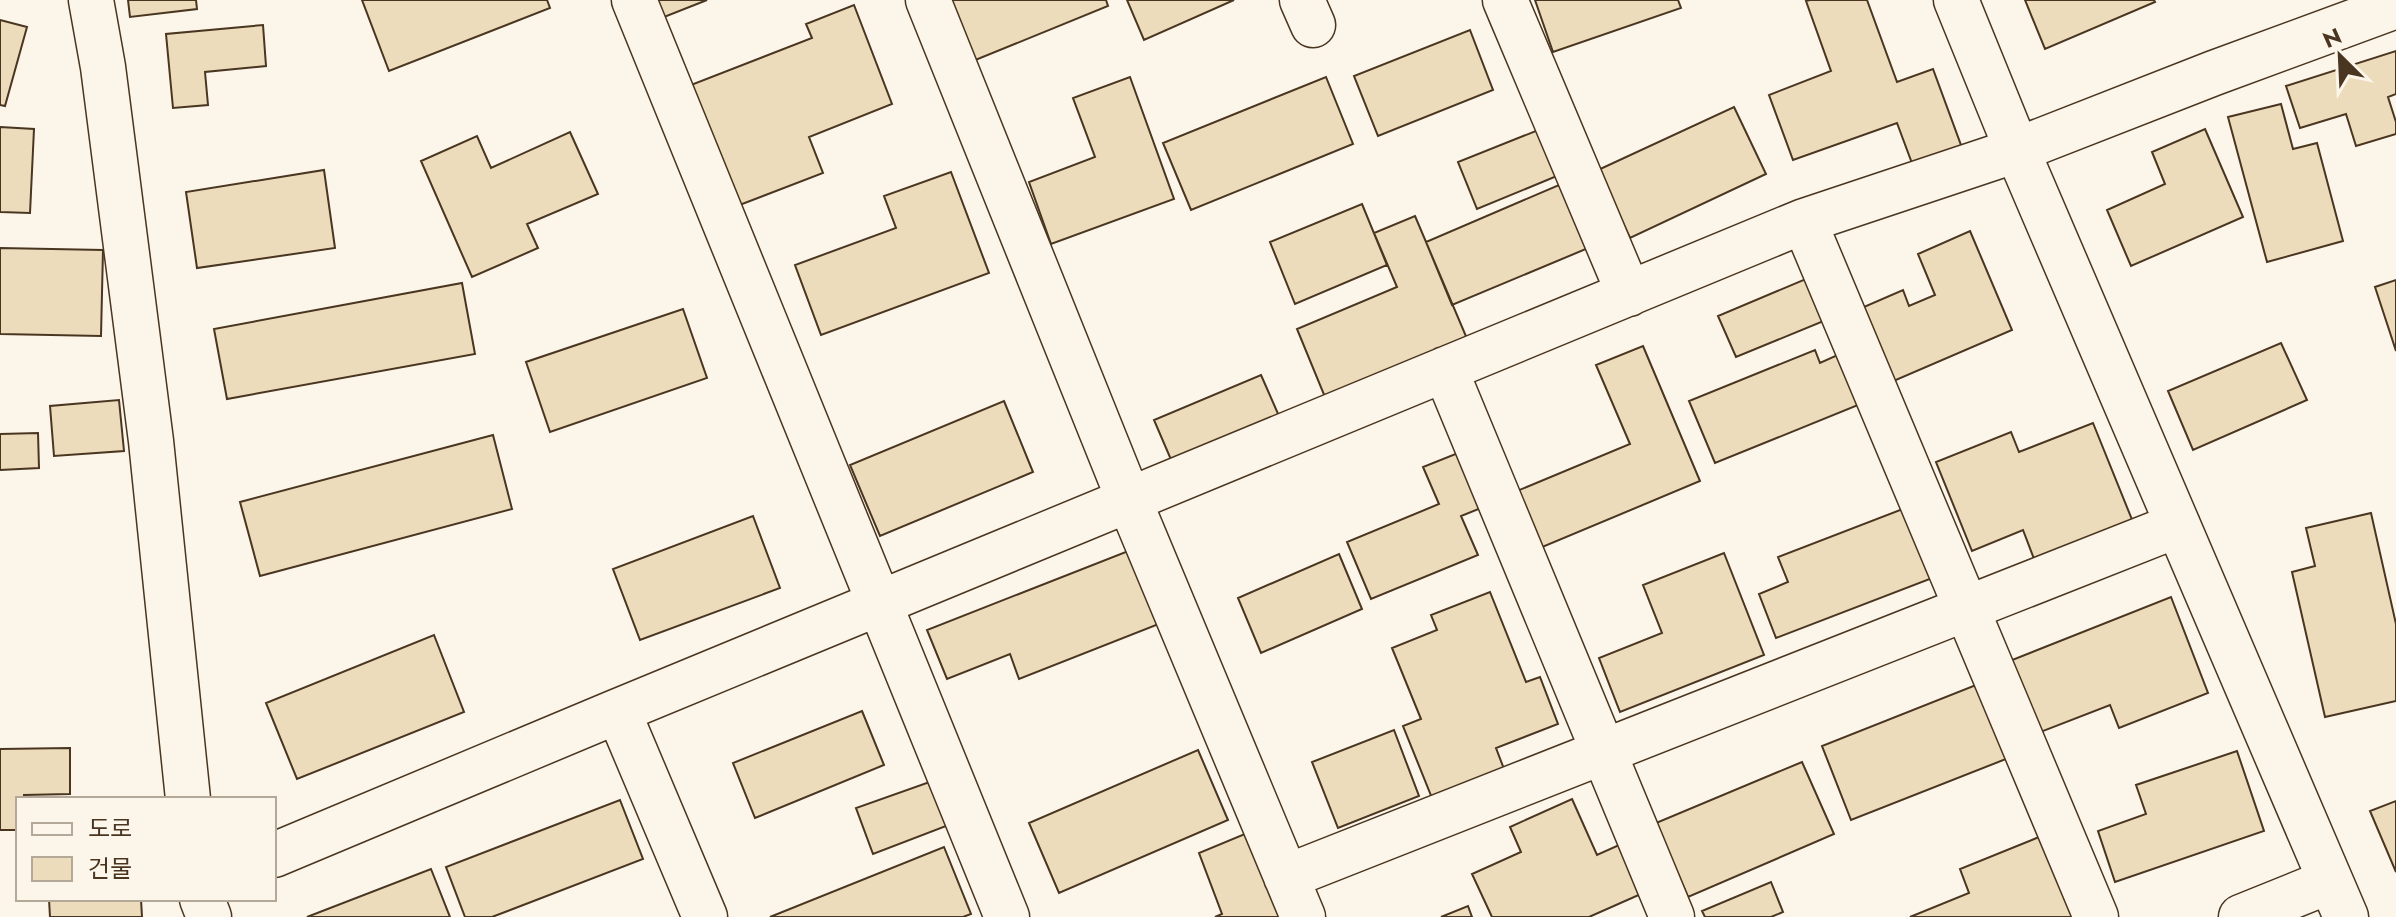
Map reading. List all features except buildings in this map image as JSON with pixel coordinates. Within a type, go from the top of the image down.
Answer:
[{"type":"street","points":[[91,0],[103,67],[151,441],[188,797]]},
{"type":"street","points":[[634,0],[1007,917]]},
{"type":"street","points":[[928,0],[1129,500],[1303,917]]},
{"type":"street","points":[[1505,0],[1629,294]]},
{"type":"street","points":[[1956,0],[2017,150],[2338,899],[2241,917]]},
{"type":"street","points":[[276,854],[1804,221],[2017,150],[2396,6]]},
{"type":"street","points":[[1804,221],[2096,917]]},
{"type":"street","points":[[1445,369],[1672,917]]},
{"type":"street","points":[[1286,877],[2178,525]]},
{"type":"street","points":[[618,711],[705,917]]}]
